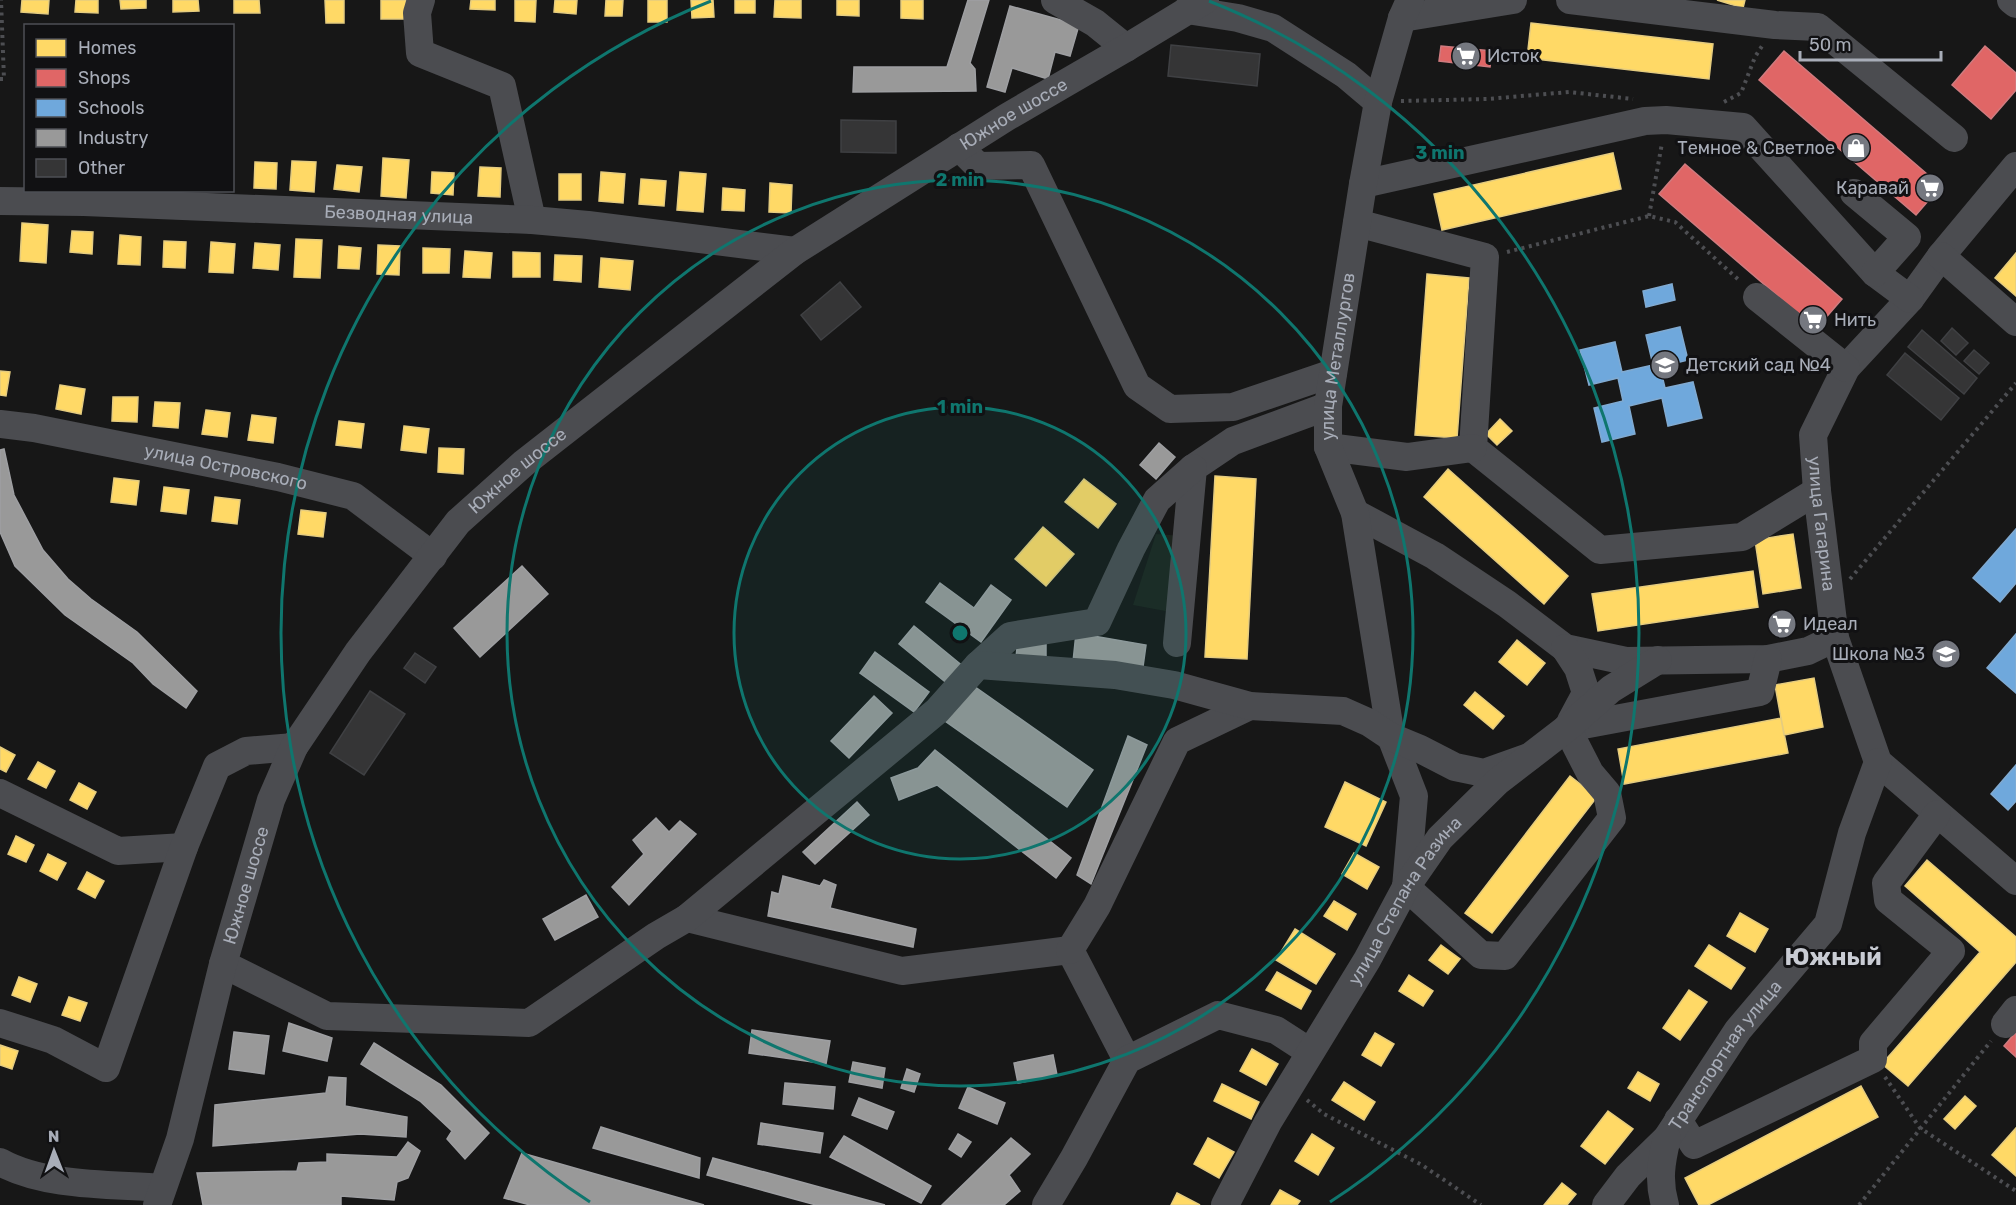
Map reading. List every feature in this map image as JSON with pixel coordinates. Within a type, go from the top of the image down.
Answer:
[{"type":"street","points":[[421,0],[417,13],[420,53],[502,86],[532,220]]},
{"type":"street","points":[[1055,0],[1095,23],[1126,48]]},
{"type":"street","points":[[1406,9],[1513,0]]},
{"type":"street","points":[[1570,0],[1775,25],[1818,27],[1954,138]]},
{"type":"street","points":[[2011,0],[2016,4]]},
{"type":"street","points":[[1196,5],[1273,28],[1346,75],[1378,102]]},
{"type":"street","name":"Южное шоссе","points":[[160,1197],[180,1139],[223,964],[272,800],[294,747],[358,652],[458,522],[525,463],[795,251],[959,147],[1196,5]]},
{"type":"street","name":"улица Металлургов","points":[[1406,9],[1378,102],[1328,406],[1328,447],[1355,513],[1392,737],[1414,796],[1406,887]]},
{"type":"street","points":[[1363,184],[1645,121],[1666,120],[1743,127],[1875,273],[1910,299]]},
{"type":"street","points":[[959,147],[978,166],[1031,165],[1137,386],[1170,409],[1233,407],[1333,373]]},
{"type":"street","name":"улица Гагарина","points":[[2016,166],[1941,256],[1910,299],[1846,368],[1813,435],[1817,491],[1835,638],[1878,762],[2016,881]]},
{"type":"street","points":[[1854,194],[1906,237],[1875,273]]},
{"type":"street","name":"Безводная улица","points":[[0,201],[84,202],[532,220],[795,251]]},
{"type":"street","points":[[1357,223],[1485,257],[1473,448]]},
{"type":"street","points":[[1941,256],[2016,322]]},
{"type":"street","points":[[1757,297],[1846,368]]},
{"type":"street","points":[[223,964],[327,1016],[529,1023],[656,936],[687,918],[937,711],[978,664],[1010,636],[1097,622],[1157,500],[1193,468],[1233,441],[1328,406]]},
{"type":"street","name":"улица Островского","points":[[0,424],[34,428],[278,477],[352,496],[433,556]]},
{"type":"street","points":[[1328,447],[1407,458],[1473,448],[1600,550],[1742,537],[1817,491]]},
{"type":"street","points":[[1177,644],[1193,468]]},
{"type":"street","points":[[1355,513],[1435,555],[1565,648],[1578,668],[1586,693],[1567,728]]},
{"type":"street","points":[[1060,627],[1060,671]]},
{"type":"street","points":[[1565,648],[1626,661],[1768,659],[1808,651],[1835,638]]},
{"type":"street","points":[[1567,728],[1760,692],[1768,659]]},
{"type":"street","name":"улица Степана Разина","points":[[1225,1205],[1268,1122],[1367,960],[1406,887],[1440,838],[1497,782],[1567,728],[1611,689],[1658,660]]},
{"type":"street","points":[[978,664],[1115,675],[1174,685],[1250,706],[1343,711],[1455,767],[1484,773],[1529,757]]},
{"type":"street","points":[[1070,950],[1097,906],[1177,741],[1250,706]]},
{"type":"street","points":[[1406,887],[1481,955],[1505,956],[1612,818],[1607,793],[1590,773],[1567,728]]},
{"type":"street","points":[[0,1023],[53,1040],[106,1068],[184,847],[217,766],[246,751],[294,747]]},
{"type":"street","name":"Транспортная улица","points":[[1606,1205],[1628,1176],[1672,1129],[1738,1030],[1828,924],[1852,833],[1878,762]]},
{"type":"street","points":[[0,793],[118,851],[184,847]]},
{"type":"street","points":[[1665,1205],[1660,1188],[1661,1162],[1672,1129],[1694,1145],[1873,1059],[1873,1043],[1951,951],[1888,900],[1886,883],[1937,814]]},
{"type":"street","points":[[687,918],[902,970],[1070,950]]},
{"type":"street","points":[[1070,950],[1127,1060]]},
{"type":"street","points":[[1046,1205],[1127,1060],[1218,1015],[1276,1030],[1310,1052]]},
{"type":"street","points":[[3,1172],[160,1197]]},
{"type":"path","points":[[0,0],[4,79],[0,79]]},
{"type":"path","points":[[1716,102],[1726,102],[1741,93],[1755,57],[1775,25]]},
{"type":"path","points":[[1378,102],[1487,99],[1569,92],[1641,100]]},
{"type":"path","points":[[1649,216],[1666,120]]},
{"type":"path","points":[[1485,257],[1649,216],[1675,222],[1757,297]]},
{"type":"path","points":[[1830,602],[2016,384]]},
{"type":"path","points":[[1859,1205],[2010,1017]]},
{"type":"path","points":[[1873,1059],[1920,1128],[2016,1191]]},
{"type":"path","points":[[1290,1086],[1324,1114],[1422,1165],[1481,1205]]},
{"type":"shaded area","points":[[1156,534],[1184,536],[1176,613],[1133,605]]},
{"type":"building: Homes","points":[[22,0],[49,0],[48,14],[21,12]]},
{"type":"building: Homes","points":[[76,0],[98,0],[98,13],[75,12]]},
{"type":"building: Homes","points":[[120,0],[146,0],[146,8],[121,9]]},
{"type":"building: Homes","points":[[173,0],[198,0],[199,11],[173,12]]},
{"type":"building: Homes","points":[[234,0],[259,0],[260,13],[234,13]]},
{"type":"building: Homes","points":[[325,0],[344,0],[344,23],[326,23]]},
{"type":"building: Homes","points":[[381,0],[406,0],[406,19],[381,19]]},
{"type":"building: Homes","points":[[471,0],[495,0],[495,10],[470,9]]},
{"type":"building: Homes","points":[[515,0],[536,0],[535,22],[515,21]]},
{"type":"building: Homes","points":[[555,0],[577,0],[576,14],[554,12]]},
{"type":"building: Homes","points":[[606,0],[623,0],[622,16],[605,16]]},
{"type":"building: Homes","points":[[648,0],[667,0],[667,22],[648,22]]},
{"type":"building: Homes","points":[[691,0],[713,0],[714,17],[692,18]]},
{"type":"building: Homes","points":[[735,0],[755,0],[755,13],[735,13]]},
{"type":"building: Homes","points":[[775,0],[801,0],[801,18],[774,17]]},
{"type":"building: Homes","points":[[837,0],[859,0],[859,16],[837,15]]},
{"type":"building: Homes","points":[[901,0],[923,0],[923,19],[901,18]]},
{"type":"building: Homes","points":[[1717,0],[1745,0],[1743,8]]},
{"type":"building: Homes","points":[[1531,23],[1713,44],[1709,79],[1527,58]]},
{"type":"building: Homes","points":[[1613,153],[1621,189],[1442,230],[1434,194]]},
{"type":"building: Homes","points":[[383,158],[409,160],[406,198],[381,196]]},
{"type":"building: Homes","points":[[292,161],[316,162],[314,192],[290,190]]},
{"type":"building: Homes","points":[[255,162],[277,163],[276,189],[254,188]]},
{"type":"building: Homes","points":[[337,165],[362,167],[359,192],[334,189]]},
{"type":"building: Homes","points":[[480,167],[501,168],[500,197],[478,196]]},
{"type":"building: Homes","points":[[432,172],[454,173],[453,195],[431,193]]},
{"type":"building: Homes","points":[[601,172],[625,174],[623,203],[599,201]]},
{"type":"building: Homes","points":[[680,172],[706,174],[703,212],[677,210]]},
{"type":"building: Homes","points":[[559,174],[581,174],[581,200],[559,200]]},
{"type":"building: Homes","points":[[641,179],[666,181],[664,206],[639,204]]},
{"type":"building: Homes","points":[[770,183],[792,185],[791,213],[769,212]]},
{"type":"building: Homes","points":[[723,188],[745,190],[744,211],[722,210]]},
{"type":"building: Homes","points":[[22,223],[48,225],[46,263],[20,261]]},
{"type":"building: Homes","points":[[72,231],[93,232],[92,254],[70,252]]},
{"type":"building: Homes","points":[[120,235],[141,237],[140,265],[118,264]]},
{"type":"building: Homes","points":[[296,239],[322,240],[320,278],[294,277]]},
{"type":"building: Homes","points":[[164,241],[186,242],[185,268],[163,267]]},
{"type":"building: Homes","points":[[211,242],[235,244],[233,273],[209,272]]},
{"type":"building: Homes","points":[[255,243],[280,245],[278,270],[253,268]]},
{"type":"building: Homes","points":[[378,245],[400,246],[399,275],[377,274]]},
{"type":"building: Homes","points":[[339,246],[361,248],[359,269],[338,268]]},
{"type":"building: Homes","points":[[423,248],[450,249],[449,273],[423,273]]},
{"type":"building: Homes","points":[[465,251],[492,253],[490,278],[463,277]]},
{"type":"building: Homes","points":[[513,252],[540,253],[540,277],[513,277]]},
{"type":"building: Homes","points":[[2016,253],[2016,296],[1995,278]]},
{"type":"building: Homes","points":[[555,255],[582,256],[581,282],[554,280]]},
{"type":"building: Homes","points":[[601,258],[633,261],[630,290],[599,287]]},
{"type":"building: Homes","points":[[1427,274],[1469,278],[1457,438],[1415,435]]},
{"type":"building: Homes","points":[[0,371],[10,372],[6,396],[0,395]]},
{"type":"building: Homes","points":[[60,385],[85,389],[81,414],[56,409]]},
{"type":"building: Homes","points":[[113,397],[138,397],[137,422],[112,421]]},
{"type":"building: Homes","points":[[155,402],[180,403],[178,428],[153,426]]},
{"type":"building: Homes","points":[[206,410],[230,413],[227,437],[202,434]]},
{"type":"building: Homes","points":[[252,415],[276,418],[273,443],[248,440]]},
{"type":"building: Homes","points":[[1500,419],[1512,431],[1497,445],[1486,434]]},
{"type":"building: Homes","points":[[339,421],[364,424],[361,448],[336,445]]},
{"type":"building: Homes","points":[[404,426],[429,429],[426,453],[401,450]]},
{"type":"building: Homes","points":[[439,448],[464,449],[463,474],[438,472]]},
{"type":"building: Homes","points":[[1448,469],[1568,576],[1544,604],[1424,497]]},
{"type":"building: Homes","points":[[1215,476],[1256,479],[1247,659],[1205,657]]},
{"type":"building: Homes","points":[[114,478],[139,481],[136,505],[111,502]]},
{"type":"building: Homes","points":[[1084,479],[1116,504],[1098,528],[1065,502]]},
{"type":"building: Homes","points":[[164,487],[189,490],[186,514],[161,511]]},
{"type":"building: Homes","points":[[215,497],[240,500],[237,524],[212,521]]},
{"type":"building: Homes","points":[[301,510],[326,513],[323,537],[298,534]]},
{"type":"building: Homes","points":[[1043,527],[1074,554],[1046,586],[1015,559]]},
{"type":"building: Homes","points":[[1793,534],[1801,588],[1763,594],[1755,540]]},
{"type":"building: Homes","points":[[1753,571],[1758,607],[1598,631],[1592,594]]},
{"type":"building: Homes","points":[[1517,640],[1545,663],[1527,685],[1499,662]]},
{"type":"building: Homes","points":[[1814,678],[1823,727],[1784,735],[1775,685]]},
{"type":"building: Homes","points":[[1475,692],[1504,716],[1493,729],[1464,705]]},
{"type":"building: Homes","points":[[1781,718],[1788,753],[1624,784],[1618,749]]},
{"type":"building: Homes","points":[[0,747],[15,755],[6,772],[0,769]]},
{"type":"building: Homes","points":[[38,762],[55,771],[46,788],[28,779]]},
{"type":"building: Homes","points":[[1570,776],[1597,797],[1492,933],[1465,913]]},
{"type":"building: Homes","points":[[1345,782],[1386,802],[1366,846],[1325,827]]},
{"type":"building: Homes","points":[[79,783],[96,792],[87,809],[70,800]]},
{"type":"building: Homes","points":[[16,836],[34,845],[26,862],[8,854]]},
{"type":"building: Homes","points":[[1354,853],[1379,867],[1367,889],[1342,874]]},
{"type":"building: Homes","points":[[48,854],[66,863],[57,880],[40,871]]},
{"type":"building: Homes","points":[[1927,860],[2016,937],[2016,962],[1908,1086],[1882,1064],[1980,952],[1905,886]]},
{"type":"building: Homes","points":[[87,872],[104,881],[95,898],[78,889]]},
{"type":"building: Homes","points":[[1334,901],[1356,914],[1347,930],[1324,916]]},
{"type":"building: Homes","points":[[1740,913],[1768,929],[1755,952],[1727,936]]},
{"type":"building: Homes","points":[[1295,929],[1335,954],[1316,984],[1276,960]]},
{"type":"building: Homes","points":[[1441,945],[1460,959],[1448,974],[1429,960]]},
{"type":"building: Homes","points":[[1709,945],[1745,968],[1731,989],[1695,966]]},
{"type":"building: Homes","points":[[1277,972],[1311,991],[1301,1009],[1266,990]]},
{"type":"building: Homes","points":[[1409,975],[1433,991],[1423,1006],[1399,991]]},
{"type":"building: Homes","points":[[19,977],[37,984],[30,1002],[12,995]]},
{"type":"building: Homes","points":[[1689,990],[1707,1002],[1680,1040],[1663,1028]]},
{"type":"building: Homes","points":[[69,997],[87,1003],[80,1021],[62,1015]]},
{"type":"building: Homes","points":[[1375,1033],[1394,1044],[1381,1066],[1362,1055]]},
{"type":"building: Homes","points":[[0,1045],[18,1051],[12,1069],[0,1065]]},
{"type":"building: Homes","points":[[1252,1049],[1278,1064],[1266,1085],[1240,1071]]},
{"type":"building: Homes","points":[[1638,1072],[1659,1084],[1650,1101],[1628,1088]]},
{"type":"building: Homes","points":[[1344,1082],[1375,1102],[1364,1120],[1332,1100]]},
{"type":"building: Homes","points":[[1222,1084],[1259,1102],[1251,1119],[1214,1101]]},
{"type":"building: Homes","points":[[1861,1086],[1878,1117],[1708,1205],[1699,1205],[1685,1178]]},
{"type":"building: Homes","points":[[1965,1096],[1976,1106],[1955,1129],[1944,1119]]},
{"type":"building: Homes","points":[[1608,1111],[1633,1129],[1605,1164],[1581,1146]]},
{"type":"building: Homes","points":[[2016,1128],[2016,1176],[1992,1155]]},
{"type":"building: Homes","points":[[1312,1134],[1334,1148],[1318,1175],[1295,1161]]},
{"type":"building: Homes","points":[[1208,1138],[1234,1152],[1219,1178],[1194,1164]]},
{"type":"building: Homes","points":[[1562,1183],[1576,1194],[1567,1205],[1544,1205]]},
{"type":"building: Homes","points":[[1280,1190],[1300,1201],[1297,1205],[1271,1205]]},
{"type":"building: Homes","points":[[1177,1193],[1200,1205],[1171,1205]]},
{"type":"building: Shops","name":"Исток","points":[[1441,46],[1492,51],[1490,67],[1439,61]]},
{"type":"building: Shops","points":[[1985,46],[2016,73],[2016,90],[1991,119],[1952,85]]},
{"type":"building: Shops","points":[[1784,51],[1941,186],[1916,215],[1759,80]]},
{"type":"building: Shops","points":[[1685,164],[1842,299],[1816,329],[1659,194]]},
{"type":"building: Shops","name":"Идеал","points":[[1783,613],[1793,626],[1782,634],[1772,621]]},
{"type":"building: Shops","points":[[2016,1032],[2016,1057],[2004,1046]]},
{"type":"building: Schools","points":[[1672,284],[1675,300],[1646,307],[1643,291]]},
{"type":"building: Schools","points":[[1680,327],[1688,360],[1660,367],[1665,388],[1693,382],[1702,418],[1668,426],[1662,398],[1629,406],[1635,434],[1602,442],[1594,408],[1623,401],[1618,378],[1589,385],[1580,350],[1615,342],[1622,372],[1653,365],[1646,335]]},
{"type":"building: Schools","points":[[2016,529],[2016,583],[2000,602],[1973,578]]},
{"type":"building: Schools","points":[[2016,634],[2016,693],[1987,668]]},
{"type":"building: Schools","points":[[2016,765],[2016,801],[2008,810],[1991,794]]},
{"type":"building: Industry","points":[[968,0],[989,0],[970,63],[975,69],[976,91],[853,92],[854,67],[947,67]]},
{"type":"building: Industry","points":[[1010,6],[1079,25],[1070,56],[1055,52],[1048,79],[1012,68],[1005,92],[987,87]]},
{"type":"building: Industry","points":[[1159,443],[1175,457],[1156,479],[1140,465]]},
{"type":"building: Industry","points":[[4,449],[14,495],[43,550],[68,579],[91,599],[137,632],[197,691],[186,708],[153,684],[133,663],[65,615],[15,566],[0,532],[0,450]]},
{"type":"building: Industry","points":[[522,566],[548,594],[480,657],[454,628]]},
{"type":"building: Industry","points":[[940,583],[974,608],[991,585],[1011,600],[981,642],[926,602]]},
{"type":"building: Industry","points":[[914,626],[964,667],[949,685],[899,644]]},
{"type":"building: Industry","points":[[1046,633],[1046,664],[1016,658],[1018,637]]},
{"type":"building: Industry","points":[[1076,633],[1146,645],[1142,674],[1073,662]]},
{"type":"building: Industry","points":[[875,652],[929,692],[914,712],[860,673]]},
{"type":"building: Industry","points":[[971,684],[1093,770],[1067,807],[945,721]]},
{"type":"building: Industry","points":[[874,696],[892,713],[849,758],[831,741]]},
{"type":"building: Industry","points":[[1128,736],[1147,745],[1091,884],[1077,875]]},
{"type":"building: Industry","points":[[935,750],[1071,858],[1056,878],[937,785],[899,800],[891,778],[918,768]]},
{"type":"building: Industry","points":[[857,802],[869,815],[815,864],[803,852]]},
{"type":"building: Industry","points":[[656,818],[669,832],[680,821],[696,834],[629,905],[612,887],[644,854],[633,840]]},
{"type":"building: Industry","points":[[783,876],[820,886],[824,880],[836,885],[830,908],[916,929],[913,947],[768,916],[772,892],[779,894]]},
{"type":"building: Industry","points":[[586,895],[598,917],[555,940],[543,919]]},
{"type":"building: Industry","points":[[289,1023],[332,1038],[327,1061],[283,1051]]},
{"type":"building: Industry","points":[[752,1030],[830,1041],[826,1064],[749,1053]]},
{"type":"building: Industry","points":[[234,1032],[269,1036],[264,1074],[229,1069]]},
{"type":"building: Industry","points":[[374,1043],[441,1085],[489,1133],[465,1159],[447,1139],[452,1131],[420,1101],[361,1064]]},
{"type":"building: Industry","points":[[1053,1055],[1057,1075],[1018,1083],[1014,1063]]},
{"type":"building: Industry","points":[[853,1062],[885,1068],[882,1088],[849,1082]]},
{"type":"building: Industry","points":[[907,1069],[920,1074],[914,1092],[901,1088]]},
{"type":"building: Industry","points":[[329,1077],[346,1078],[345,1106],[407,1117],[406,1137],[360,1134],[213,1146],[215,1105],[326,1093]]},
{"type":"building: Industry","points":[[785,1083],[835,1087],[833,1109],[783,1104]]},
{"type":"building: Industry","points":[[968,1087],[1005,1103],[997,1124],[959,1108]]},
{"type":"building: Industry","points":[[859,1098],[894,1112],[887,1129],[852,1115]]},
{"type":"building: Industry","points":[[761,1123],[823,1133],[820,1153],[758,1144]]},
{"type":"building: Industry","points":[[601,1127],[700,1158],[699,1178],[593,1148]]},
{"type":"building: Industry","points":[[958,1134],[971,1142],[961,1157],[949,1149]]},
{"type":"building: Industry","points":[[844,1136],[931,1186],[921,1203],[830,1157]]},
{"type":"building: Industry","points":[[1011,1138],[1030,1154],[1009,1175],[1020,1191],[1004,1205],[942,1205]]},
{"type":"building: Industry","points":[[408,1142],[420,1151],[408,1178],[397,1182],[394,1200],[341,1196],[341,1205],[203,1205],[197,1173],[297,1171],[299,1163],[327,1162],[327,1154],[397,1157]]},
{"type":"building: Industry","points":[[522,1153],[704,1205],[530,1205],[504,1198]]},
{"type":"building: Industry","points":[[713,1158],[885,1205],[816,1205],[707,1175]]},
{"type":"building: Other","points":[[1171,45],[1260,54],[1257,86],[1168,76]]},
{"type":"building: Other","points":[[841,120],[896,121],[896,153],[841,152]]},
{"type":"building: Other","points":[[840,282],[861,307],[821,340],[801,315]]},
{"type":"building: Other","points":[[1952,328],[1968,343],[1956,355],[1941,341]]},
{"type":"building: Other","points":[[1922,330],[1977,378],[1964,394],[1908,347]]},
{"type":"building: Other","points":[[1974,350],[1989,363],[1979,374],[1964,361]]},
{"type":"building: Other","points":[[1905,353],[1959,398],[1941,420],[1887,375]]},
{"type":"building: Other","points":[[415,653],[436,667],[425,683],[404,668]]},
{"type":"building: Other","points":[[370,691],[405,714],[364,775],[330,753]]},
{"type":"place","name":"Исток","points":[[1466,56]]},
{"type":"place","name":"Темное & Светлое","points":[[1856,148]]},
{"type":"place","name":"Каравай","points":[[1930,188]]},
{"type":"place","name":"Нить","points":[[1813,320]]},
{"type":"place","name":"Детский сад №4","points":[[1665,365]]},
{"type":"place","name":"Идеал","points":[[1782,624]]},
{"type":"place","name":"Школа №3","points":[[1946,654]]},
{"type":"district","name":"Южный","points":[[1833,957]]}]
